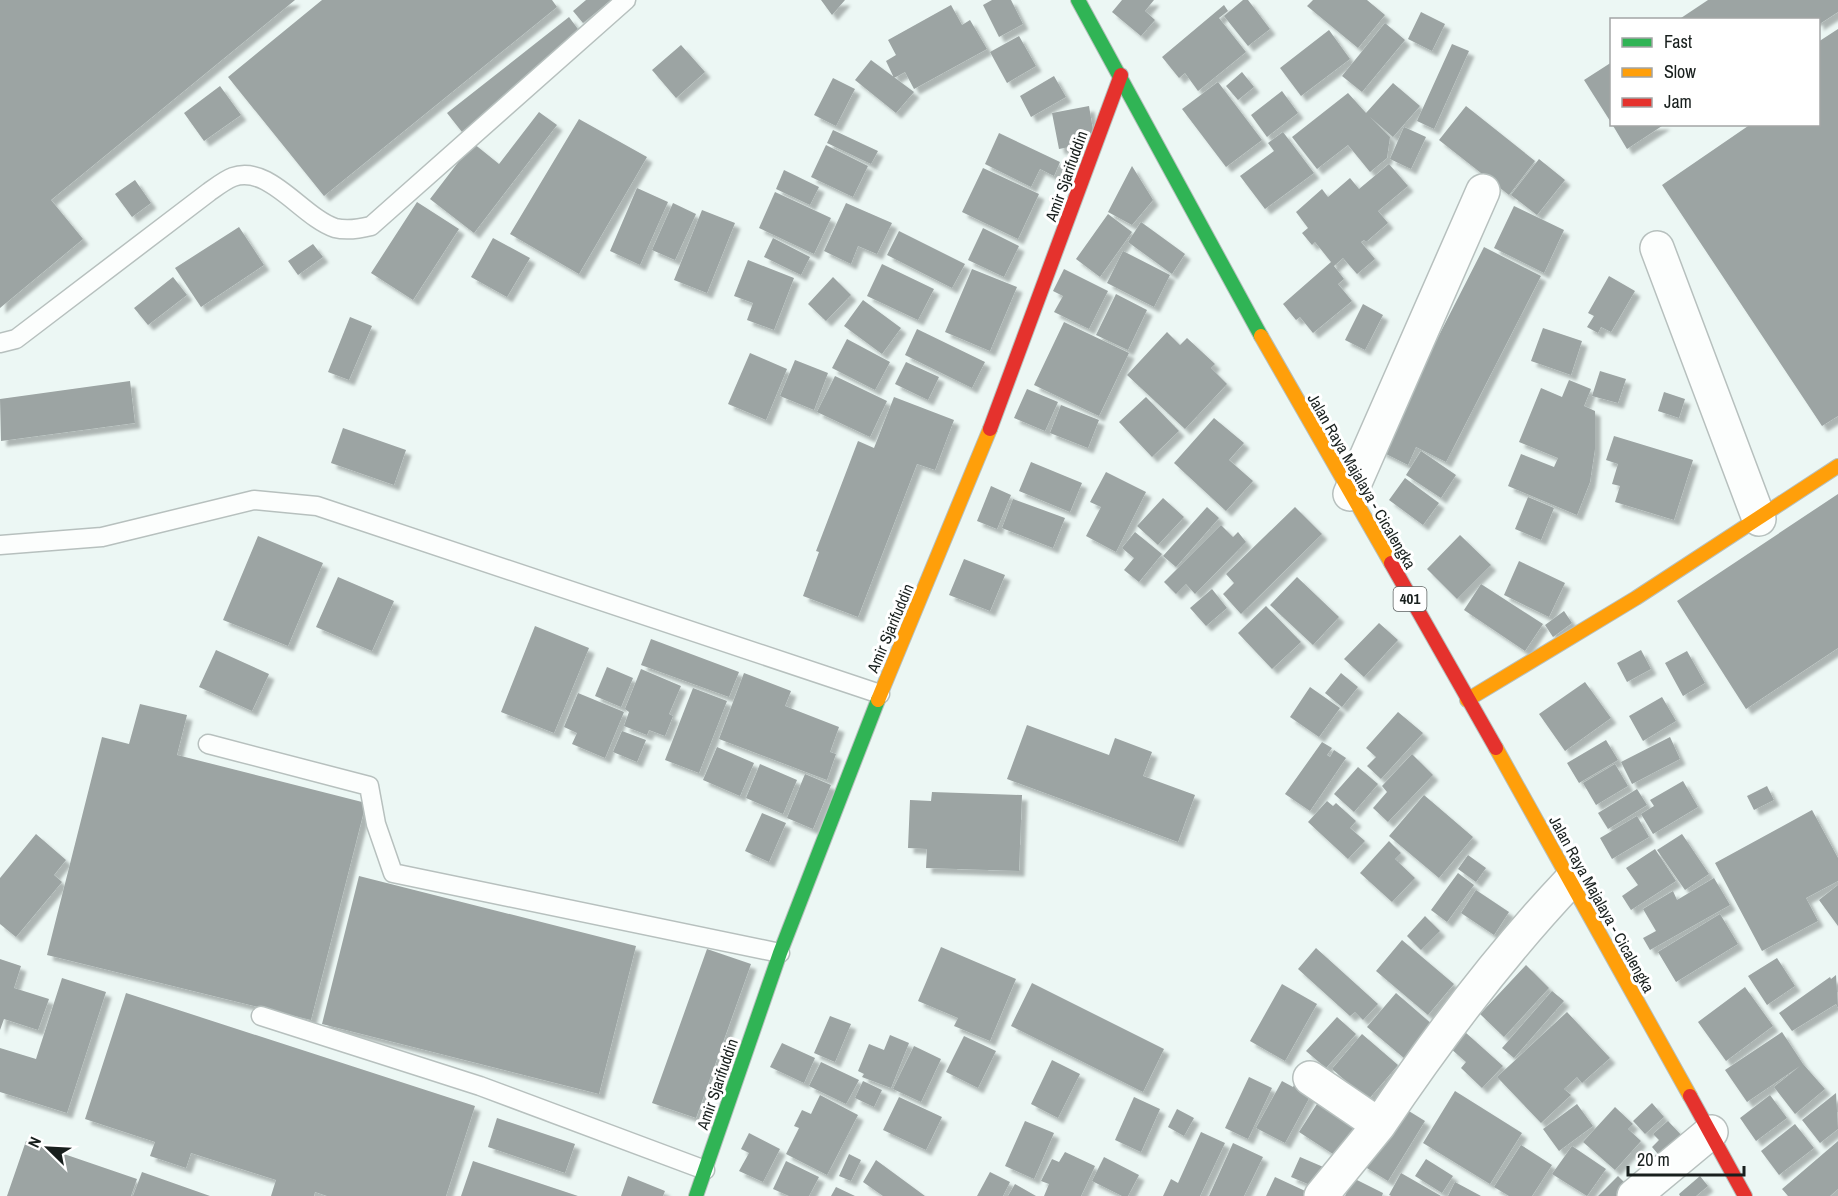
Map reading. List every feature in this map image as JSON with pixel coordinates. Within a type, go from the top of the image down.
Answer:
[{"type":"main road","name":"Jalan Raya Majalaya - Cicalengka","points":[[1078,0],[1224,271],[1571,880],[1745,1196]]},
{"type":"main road","name":"Amir Sjarifuddin","points":[[696,1196],[780,953],[880,694],[1002,400],[1120,75]]},
{"type":"main road","points":[[1467,700],[1636,598],[1838,466]]},
{"type":"street","points":[[1350,494],[1484,191]]},
{"type":"street","points":[[1657,248],[1759,519]]},
{"type":"street","points":[[1322,1196],[1379,1125],[1420,1063],[1547,905],[1571,880]]},
{"type":"street","points":[[1310,1078],[1379,1125]]},
{"type":"street","points":[[1634,1196],[1711,1132]]},
{"type":"lane","points":[[0,343],[16,339],[209,192],[234,177],[262,178],[319,220],[335,228],[355,230],[371,226],[626,0]]},
{"type":"lane","points":[[0,544],[102,537],[254,500],[317,506],[880,694]]},
{"type":"lane","points":[[208,744],[369,786],[376,824],[393,873],[780,953]]},
{"type":"lane","points":[[261,1016],[480,1086],[705,1170]]},
{"type":"building","points":[[0,0],[295,0],[51,200],[83,239],[0,308]]},
{"type":"building","points":[[322,0],[552,0],[557,7],[324,196],[228,77]]},
{"type":"building","points":[[586,0],[611,0],[583,23],[573,11]]},
{"type":"building","points":[[821,0],[845,0],[832,15]]},
{"type":"building","points":[[992,0],[1011,0],[1023,24],[999,37],[983,5]]},
{"type":"building","points":[[1122,0],[1154,0],[1145,11],[1155,20],[1141,36],[1112,12]]},
{"type":"building","points":[[1243,0],[1248,0],[1270,29],[1248,46],[1224,16]]},
{"type":"building","points":[[1313,0],[1367,0],[1385,15],[1358,48],[1307,6]]},
{"type":"building","points":[[1708,0],[1838,0],[1838,12],[1820,24],[1820,18],[1681,18]]},
{"type":"building","points":[[951,5],[962,25],[970,20],[987,49],[914,89],[905,72],[894,78],[886,61],[896,55],[888,40]]},
{"type":"building","points":[[1224,5],[1228,11],[1219,18],[1246,52],[1198,91],[1185,73],[1179,78],[1162,57]]},
{"type":"building","points":[[1421,12],[1445,24],[1432,51],[1408,39]]},
{"type":"building","points":[[569,17],[583,36],[462,132],[447,113]]},
{"type":"building","points":[[1385,23],[1405,40],[1362,92],[1342,76]]},
{"type":"building","points":[[1838,29],[1838,416],[1822,426],[1662,185],[1748,126],[1820,126],[1820,41]]},
{"type":"building","points":[[1329,30],[1350,59],[1301,96],[1280,68]]},
{"type":"building","points":[[1019,36],[1036,66],[1007,83],[990,52]]},
{"type":"building","points":[[1452,44],[1469,51],[1434,129],[1417,121]]},
{"type":"building","points":[[681,45],[705,72],[676,98],[652,70]]},
{"type":"building","points":[[871,60],[914,92],[896,113],[855,80]]},
{"type":"building","points":[[1610,63],[1610,121],[1584,80]]},
{"type":"building","points":[[1242,72],[1254,87],[1238,100],[1226,86]]},
{"type":"building","points":[[1054,76],[1066,97],[1031,117],[1020,96]]},
{"type":"building","points":[[833,78],[855,89],[836,126],[814,115]]},
{"type":"building","points":[[1218,82],[1262,140],[1226,167],[1182,109]]},
{"type":"building","points":[[1393,83],[1420,106],[1393,137],[1370,117],[1390,137],[1387,158],[1370,172],[1348,145],[1317,169],[1292,137],[1348,93],[1366,113]]},
{"type":"building","points":[[220,86],[241,115],[204,141],[184,113]]},
{"type":"building","points":[[1282,91],[1298,113],[1267,137],[1251,115]]},
{"type":"building","points":[[1089,106],[1095,142],[1059,149],[1052,113]]},
{"type":"building","points":[[1466,106],[1535,161],[1509,195],[1439,140]]},
{"type":"building","points":[[539,112],[557,125],[474,233],[430,199],[473,143],[499,164]]},
{"type":"building","points":[[579,119],[647,157],[579,274],[510,234]]},
{"type":"building","points":[[1613,126],[1662,126],[1627,149]]},
{"type":"building","points":[[1404,127],[1426,137],[1411,169],[1390,159]]},
{"type":"building","points":[[833,130],[878,151],[871,164],[827,143]]},
{"type":"building","points":[[1283,132],[1314,173],[1265,209],[1240,176],[1274,151],[1268,143]]},
{"type":"building","points":[[999,133],[1060,162],[1054,176],[1040,169],[1031,187],[985,164]]},
{"type":"building","points":[[826,145],[868,166],[853,197],[811,177]]},
{"type":"building","points":[[1539,159],[1565,180],[1537,215],[1511,195]]},
{"type":"building","points":[[1389,164],[1408,186],[1378,211],[1388,223],[1366,242],[1364,240],[1361,242],[1375,259],[1357,274],[1343,258],[1334,266],[1344,279],[1338,284],[1352,301],[1313,333],[1300,317],[1296,320],[1283,304],[1331,262],[1315,242],[1312,245],[1302,233],[1308,228],[1296,212],[1322,189],[1328,197],[1350,178],[1359,189]]},
{"type":"building","points":[[1132,166],[1153,200],[1132,225],[1108,212]]},
{"type":"building","points":[[983,168],[1039,194],[1018,239],[962,212]]},
{"type":"building","points":[[784,170],[819,187],[810,205],[776,189]]},
{"type":"building","points":[[135,180],[151,203],[132,217],[115,194]]},
{"type":"building","points":[[637,188],[668,202],[640,265],[610,251]]},
{"type":"building","points":[[775,192],[831,218],[814,254],[759,228]]},
{"type":"building","points":[[417,202],[459,229],[413,300],[371,273]]},
{"type":"building","points":[[673,203],[696,214],[675,260],[652,250]]},
{"type":"building","points":[[846,203],[892,223],[877,254],[858,246],[851,264],[824,251]]},
{"type":"building","points":[[1514,206],[1564,230],[1544,273],[1494,248]]},
{"type":"building","points":[[702,210],[735,223],[707,293],[674,280]]},
{"type":"building","points":[[1108,214],[1132,232],[1100,277],[1076,259]]},
{"type":"building","points":[[1141,222],[1185,254],[1172,274],[1128,242]]},
{"type":"building","points":[[239,227],[264,265],[201,307],[175,268]]},
{"type":"building","points":[[983,228],[1019,246],[1004,277],[968,260]]},
{"type":"building","points":[[899,231],[965,264],[952,288],[887,255]]},
{"type":"building","points":[[493,238],[530,258],[507,297],[471,277]]},
{"type":"building","points":[[773,238],[810,257],[801,275],[764,257]]},
{"type":"building","points":[[313,244],[323,257],[298,275],[288,261]]},
{"type":"building","points":[[1484,247],[1541,276],[1446,462],[1416,447],[1408,465],[1380,451]]},
{"type":"building","points":[[1123,251],[1170,275],[1154,307],[1107,283]]},
{"type":"building","points":[[748,260],[794,278],[774,330],[747,320],[753,303],[734,296]]},
{"type":"building","points":[[882,264],[934,289],[918,320],[867,296]]},
{"type":"building","points":[[972,269],[1017,287],[990,351],[945,332]]},
{"type":"building","points":[[1064,269],[1108,291],[1089,329],[1054,312],[1063,296],[1053,291]]},
{"type":"building","points":[[1609,276],[1635,291],[1611,332],[1601,327],[1598,333],[1587,327],[1594,316],[1588,313]]},
{"type":"building","points":[[173,277],[187,295],[148,325],[134,308]]},
{"type":"building","points":[[833,277],[851,295],[826,321],[808,304]]},
{"type":"building","points":[[1116,294],[1147,310],[1128,350],[1096,335]]},
{"type":"building","points":[[863,300],[901,328],[882,354],[844,326]]},
{"type":"building","points":[[1363,304],[1383,315],[1365,350],[1345,340]]},
{"type":"building","points":[[350,317],[372,326],[349,380],[328,372]]},
{"type":"building","points":[[1064,322],[1129,353],[1099,416],[1034,385]]},
{"type":"building","points":[[1543,328],[1582,341],[1571,375],[1531,361]]},
{"type":"building","points":[[917,329],[985,362],[972,388],[905,355]]},
{"type":"building","points":[[1167,332],[1180,345],[1187,338],[1215,364],[1211,368],[1227,384],[1185,429],[1127,375]]},
{"type":"building","points":[[847,339],[890,362],[875,390],[832,368]]},
{"type":"building","points":[[750,353],[787,369],[766,420],[728,404]]},
{"type":"building","points":[[795,360],[828,373],[814,410],[780,396]]},
{"type":"building","points":[[906,362],[939,377],[928,400],[895,384]]},
{"type":"building","points":[[1600,371],[1626,379],[1618,403],[1592,396]]},
{"type":"building","points":[[835,376],[887,401],[870,437],[817,412]]},
{"type":"building","points":[[1569,380],[1591,389],[1584,406],[1595,411],[1595,449],[1590,482],[1577,515],[1508,486],[1521,454],[1554,467],[1558,458],[1519,442],[1541,388],[1562,397]]},
{"type":"building","points":[[130,381],[135,423],[1,441],[0,399]]},
{"type":"building","points":[[1027,389],[1058,402],[1045,431],[1014,418]]},
{"type":"building","points":[[1664,392],[1685,399],[1679,418],[1658,411]]},
{"type":"building","points":[[894,397],[954,420],[935,470],[917,464],[858,617],[803,596],[819,552],[816,551],[858,441],[874,448]]},
{"type":"building","points":[[1146,397],[1179,431],[1152,457],[1119,422]]},
{"type":"building","points":[[1061,405],[1099,420],[1088,448],[1050,433]]},
{"type":"building","points":[[1214,418],[1244,443],[1229,460],[1253,481],[1226,511],[1174,463]]},
{"type":"building","points":[[343,428],[406,450],[394,485],[331,463]]},
{"type":"building","points":[[1614,436],[1693,460],[1674,520],[1615,502],[1620,486],[1612,484],[1618,464],[1606,460]]},
{"type":"building","points":[[1421,451],[1456,475],[1441,498],[1406,475]]},
{"type":"building","points":[[1031,462],[1082,483],[1070,512],[1019,491]]},
{"type":"building","points":[[1106,472],[1146,492],[1116,552],[1086,536],[1101,507],[1090,502]]},
{"type":"building","points":[[1405,478],[1439,503],[1423,525],[1389,500]]},
{"type":"building","points":[[991,486],[1011,495],[997,529],[977,521]]},
{"type":"building","points":[[1838,494],[1838,648],[1746,709],[1677,601]]},
{"type":"building","points":[[1528,497],[1554,508],[1541,540],[1515,529]]},
{"type":"building","points":[[1163,498],[1184,517],[1158,545],[1137,526]]},
{"type":"building","points":[[1013,499],[1065,518],[1053,548],[1002,528]]},
{"type":"building","points":[[1207,507],[1219,518],[1176,567],[1163,556]]},
{"type":"building","points":[[1295,507],[1322,534],[1241,614],[1223,594],[1234,583],[1226,574]]},
{"type":"building","points":[[1221,525],[1233,537],[1238,532],[1246,542],[1195,594],[1186,584],[1176,594],[1164,582]]},
{"type":"building","points":[[1135,532],[1162,554],[1139,582],[1124,570],[1134,558],[1122,548]]},
{"type":"building","points":[[1460,535],[1491,565],[1457,599],[1427,569]]},
{"type":"building","points":[[258,536],[323,563],[288,646],[223,620]]},
{"type":"building","points":[[964,559],[1005,575],[990,611],[949,595]]},
{"type":"building","points":[[1519,561],[1565,583],[1549,617],[1504,595]]},
{"type":"building","points":[[338,577],[394,601],[372,651],[316,627]]},
{"type":"building","points":[[1297,577],[1339,617],[1313,645],[1270,605]]},
{"type":"building","points":[[1481,584],[1543,624],[1525,651],[1464,610]]},
{"type":"building","points":[[1212,589],[1227,608],[1206,626],[1190,608]]},
{"type":"building","points":[[1266,606],[1301,642],[1272,669],[1238,633]]},
{"type":"building","points":[[1564,611],[1572,623],[1553,637],[1545,625]]},
{"type":"building","points":[[1379,623],[1398,640],[1364,677],[1344,659]]},
{"type":"building","points":[[535,626],[589,648],[554,733],[501,712]]},
{"type":"building","points":[[651,639],[739,672],[729,697],[641,665]]},
{"type":"building","points":[[216,650],[269,674],[252,711],[199,687]]},
{"type":"building","points":[[1641,650],[1651,669],[1627,682],[1617,663]]},
{"type":"building","points":[[1687,651],[1705,683],[1683,696],[1665,663]]},
{"type":"building","points":[[607,667],[633,678],[621,707],[595,696]]},
{"type":"building","points":[[641,669],[681,686],[669,714],[673,716],[665,736],[649,730],[647,735],[624,726],[629,712],[625,709]]},
{"type":"building","points":[[744,673],[791,691],[785,706],[839,727],[830,752],[836,754],[827,780],[719,739]]},
{"type":"building","points":[[1341,673],[1358,687],[1342,707],[1325,693]]},
{"type":"building","points":[[1585,682],[1611,718],[1565,751],[1539,714]]},
{"type":"building","points":[[1310,687],[1340,708],[1319,737],[1290,717]]},
{"type":"building","points":[[693,688],[727,701],[699,773],[665,760]]},
{"type":"building","points":[[578,693],[624,712],[605,758],[572,744],[577,733],[564,727]]},
{"type":"building","points":[[1662,697],[1676,721],[1643,741],[1629,716]]},
{"type":"building","points":[[140,704],[187,715],[177,755],[366,803],[311,1020],[47,955],[102,737],[129,744]]},
{"type":"building","points":[[1398,712],[1423,733],[1381,779],[1367,766],[1376,757],[1366,748]]},
{"type":"building","points":[[1027,725],[1109,755],[1115,738],[1152,752],[1143,776],[1195,795],[1178,842],[1007,779]]},
{"type":"building","points":[[622,731],[646,740],[637,762],[613,752]]},
{"type":"building","points":[[1670,737],[1680,759],[1632,784],[1621,762]]},
{"type":"building","points":[[1606,740],[1618,760],[1579,783],[1567,763]]},
{"type":"building","points":[[1322,742],[1332,748],[1327,755],[1330,757],[1334,750],[1346,758],[1310,811],[1285,794]]},
{"type":"building","points":[[717,747],[754,763],[740,796],[703,780]]},
{"type":"building","points":[[1412,754],[1433,775],[1388,822],[1373,808],[1387,792],[1382,786]]},
{"type":"building","points":[[760,764],[797,780],[783,814],[746,798]]},
{"type":"building","points":[[1615,764],[1628,786],[1596,805],[1583,783]]},
{"type":"building","points":[[1358,767],[1378,784],[1354,812],[1334,794]]},
{"type":"building","points":[[805,774],[831,785],[813,829],[787,818]]},
{"type":"building","points":[[1683,781],[1698,807],[1653,834],[1641,814],[1654,806],[1650,800]]},
{"type":"building","points":[[1767,786],[1774,800],[1754,810],[1747,796]]},
{"type":"building","points":[[1637,789],[1647,805],[1608,829],[1598,813]]},
{"type":"building","points":[[932,792],[1022,795],[1019,871],[926,868],[927,849],[908,848],[910,800],[931,801]]},
{"type":"building","points":[[1424,795],[1473,837],[1439,878],[1389,836]]},
{"type":"building","points":[[1327,801],[1333,806],[1336,803],[1356,821],[1350,828],[1365,841],[1348,859],[1308,822]]},
{"type":"building","points":[[1812,810],[1838,858],[1838,881],[1806,898],[1818,921],[1762,951],[1715,863]]},
{"type":"building","points":[[762,813],[786,823],[769,862],[745,851]]},
{"type":"building","points":[[1637,816],[1649,837],[1612,859],[1600,838]]},
{"type":"building","points":[[36,834],[66,860],[54,875],[62,882],[16,937],[0,924],[0,878]]},
{"type":"building","points":[[1682,834],[1709,874],[1685,890],[1657,850]]},
{"type":"building","points":[[1389,841],[1401,853],[1395,859],[1415,878],[1392,902],[1360,873]]},
{"type":"building","points":[[1655,849],[1676,881],[1631,910],[1622,896],[1638,885],[1626,868]]},
{"type":"building","points":[[1468,855],[1486,868],[1476,882],[1458,869]]},
{"type":"building","points":[[1458,873],[1474,885],[1447,922],[1431,910]]},
{"type":"building","points":[[359,876],[636,946],[599,1094],[322,1024]]},
{"type":"building","points":[[1714,878],[1730,905],[1650,950],[1643,938],[1656,931],[1643,909],[1673,891],[1677,900]]},
{"type":"building","points":[[1838,885],[1838,926],[1819,900]]},
{"type":"building","points":[[1476,890],[1509,912],[1494,935],[1461,913]]},
{"type":"building","points":[[1720,914],[1738,944],[1676,982],[1658,952]]},
{"type":"building","points":[[1425,916],[1440,931],[1421,950],[1407,936]]},
{"type":"building","points":[[1402,940],[1454,984],[1428,1015],[1376,971]]},
{"type":"building","points":[[941,947],[1016,979],[990,1041],[954,1026],[958,1018],[918,1001]]},
{"type":"building","points":[[1316,948],[1378,1004],[1363,1020],[1355,1012],[1350,1016],[1298,969]]},
{"type":"building","points":[[707,949],[751,964],[696,1118],[652,1103]]},
{"type":"building","points":[[1777,958],[1795,986],[1767,1005],[1748,976]]},
{"type":"building","points":[[0,959],[21,966],[14,988],[49,999],[38,1030],[4,1019],[0,1030]]},
{"type":"building","points":[[1526,965],[1549,988],[1504,1037],[1480,1014]]},
{"type":"building","points":[[1836,975],[1838,1008],[1836,1004],[1792,1031],[1779,1013]]},
{"type":"building","points":[[62,978],[106,992],[67,1113],[0,1092],[0,1048],[36,1059]]},
{"type":"building","points":[[1032,983],[1164,1049],[1143,1092],[1011,1026]]},
{"type":"building","points":[[1282,984],[1317,1004],[1285,1061],[1250,1041]]},
{"type":"building","points":[[1745,987],[1773,1026],[1726,1061],[1698,1022]]},
{"type":"building","points":[[1552,991],[1564,1001],[1514,1058],[1502,1048]]},
{"type":"building","points":[[126,993],[475,1106],[446,1196],[327,1196],[315,1192],[314,1196],[271,1196],[276,1180],[191,1153],[186,1168],[150,1156],[155,1142],[85,1119]]},
{"type":"building","points":[[1396,993],[1433,1025],[1404,1058],[1367,1027]]},
{"type":"building","points":[[1567,1012],[1610,1058],[1582,1083],[1577,1077],[1564,1089],[1571,1095],[1541,1123],[1497,1077]]},
{"type":"building","points":[[830,1016],[851,1024],[835,1062],[814,1053]]},
{"type":"building","points":[[1337,1017],[1356,1034],[1326,1068],[1306,1051]]},
{"type":"building","points":[[1465,1032],[1503,1066],[1482,1088],[1461,1068],[1466,1062],[1450,1048]]},
{"type":"building","points":[[1782,1032],[1803,1064],[1825,1089],[1795,1114],[1774,1087],[1800,1066],[1747,1102],[1725,1070]]},
{"type":"building","points":[[1362,1034],[1398,1065],[1368,1100],[1332,1069]]},
{"type":"building","points":[[890,1035],[909,1043],[891,1088],[862,1077],[864,1074],[858,1071],[869,1044],[884,1050]]},
{"type":"building","points":[[964,1036],[996,1051],[978,1088],[946,1072]]},
{"type":"building","points":[[782,1043],[815,1058],[804,1083],[770,1067]]},
{"type":"building","points":[[914,1046],[941,1059],[921,1102],[893,1089]]},
{"type":"building","points":[[1052,1060],[1080,1074],[1058,1118],[1031,1104]]},
{"type":"building","points":[[821,1062],[859,1080],[846,1104],[809,1086]]},
{"type":"building","points":[[1249,1077],[1272,1088],[1248,1139],[1225,1128]]},
{"type":"building","points":[[863,1081],[882,1090],[874,1107],[855,1098]]},
{"type":"building","points":[[1282,1081],[1293,1087],[1296,1081],[1313,1091],[1285,1143],[1256,1128]]},
{"type":"building","points":[[1455,1091],[1522,1133],[1490,1184],[1423,1143]]},
{"type":"building","points":[[1324,1093],[1362,1117],[1336,1156],[1299,1132]]},
{"type":"building","points":[[1836,1093],[1838,1129],[1820,1143],[1802,1120]]},
{"type":"building","points":[[820,1095],[858,1115],[827,1175],[786,1154],[799,1128],[794,1126],[802,1110],[811,1114]]},
{"type":"building","points":[[1770,1095],[1787,1118],[1756,1141],[1740,1118]]},
{"type":"building","points":[[899,1097],[942,1117],[926,1150],[883,1130]]},
{"type":"building","points":[[1134,1097],[1160,1109],[1141,1152],[1115,1140]]},
{"type":"building","points":[[1652,1103],[1664,1117],[1645,1134],[1633,1121]]},
{"type":"building","points":[[1577,1104],[1593,1126],[1559,1151],[1543,1129]]},
{"type":"building","points":[[1399,1105],[1425,1121],[1388,1181],[1362,1165]]},
{"type":"building","points":[[1615,1107],[1633,1124],[1628,1129],[1641,1141],[1615,1170],[1583,1142]]},
{"type":"building","points":[[1177,1109],[1194,1118],[1184,1136],[1168,1127]]},
{"type":"building","points":[[497,1118],[575,1144],[565,1173],[488,1147]]},
{"type":"building","points":[[1025,1121],[1054,1133],[1034,1179],[1005,1166]]},
{"type":"building","points":[[1668,1121],[1685,1139],[1663,1160],[1652,1147],[1659,1140],[1653,1134]]},
{"type":"building","points":[[1795,1124],[1814,1148],[1779,1175],[1761,1151]]},
{"type":"building","points":[[1201,1132],[1225,1143],[1200,1196],[1163,1196],[1171,1179],[1178,1183]]},
{"type":"building","points":[[749,1133],[780,1149],[763,1182],[739,1171],[749,1153],[741,1149]]},
{"type":"building","points":[[26,1141],[137,1179],[131,1196],[7,1196]]},
{"type":"building","points":[[1838,1141],[1838,1189],[1830,1196],[1788,1196],[1782,1189]]},
{"type":"building","points":[[1233,1143],[1263,1157],[1244,1196],[1209,1196]]},
{"type":"building","points":[[1521,1145],[1552,1165],[1532,1196],[1509,1196],[1494,1187]]},
{"type":"building","points":[[1572,1146],[1606,1169],[1587,1196],[1552,1174]]},
{"type":"building","points":[[1065,1152],[1095,1166],[1081,1196],[1044,1196],[1049,1184],[1041,1181],[1052,1159],[1059,1162]]},
{"type":"building","points":[[849,1154],[861,1160],[851,1181],[839,1176]]},
{"type":"building","points":[[1104,1157],[1139,1175],[1128,1196],[1122,1196],[1092,1181]]},
{"type":"building","points":[[1300,1157],[1328,1169],[1320,1189],[1291,1177]]},
{"type":"building","points":[[1426,1159],[1453,1176],[1442,1193],[1415,1176]]},
{"type":"building","points":[[876,1160],[925,1196],[883,1196],[863,1182]]},
{"type":"building","points":[[473,1161],[578,1196],[461,1196]]},
{"type":"building","points":[[786,1161],[819,1177],[809,1196],[789,1196],[773,1189]]},
{"type":"building","points":[[142,1172],[210,1196],[133,1196]]},
{"type":"building","points":[[990,1172],[1010,1182],[1003,1196],[977,1196]]},
{"type":"building","points":[[1401,1173],[1441,1196],[1389,1195]]},
{"type":"building","points":[[628,1176],[665,1191],[663,1196],[621,1196]]},
{"type":"building","points":[[1618,1176],[1632,1190],[1626,1196],[1598,1196]]},
{"type":"building","points":[[1700,1176],[1708,1186],[1696,1196],[1680,1196],[1679,1194]]},
{"type":"building","points":[[1275,1177],[1316,1196],[1266,1196]]},
{"type":"building","points":[[1353,1178],[1383,1193],[1382,1196],[1345,1196]]},
{"type":"building","points":[[1455,1182],[1481,1196],[1448,1196]]},
{"type":"building","points":[[1015,1184],[1036,1196],[1008,1196]]},
{"type":"building","points":[[836,1187],[855,1196],[831,1196]]},
{"type":"traffic: fast","points":[[1078,0],[1261,336]]},
{"type":"traffic: fast","points":[[696,1196],[780,953],[878,700]]},
{"type":"traffic: slow","points":[[1261,336],[1391,563]]},
{"type":"traffic: slow","points":[[878,700],[990,429]]},
{"type":"traffic: slow","points":[[1467,700],[1636,598],[1838,466]]},
{"type":"traffic: slow","points":[[1496,748],[1690,1096]]},
{"type":"traffic: jam","points":[[990,429],[1121,75]]},
{"type":"traffic: jam","points":[[1391,563],[1496,748]]},
{"type":"traffic: jam","points":[[1690,1096],[1745,1196]]}]
